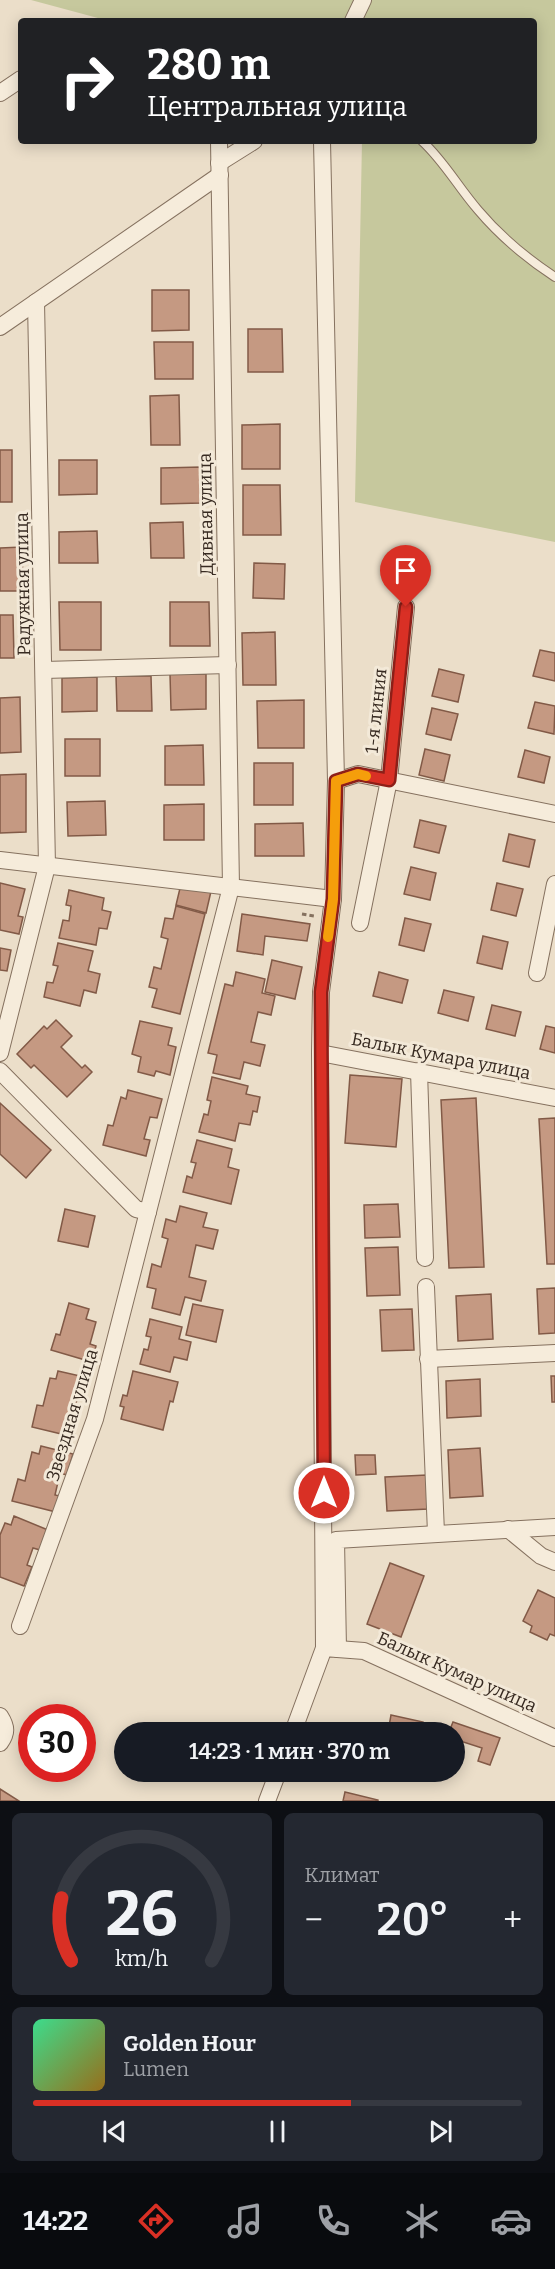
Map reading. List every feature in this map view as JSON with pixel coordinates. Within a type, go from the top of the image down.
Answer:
[{"type":"street","points":[[354,18],[363,0]]},
{"type":"street","points":[[0,93],[18,81]]},
{"type":"street","name":"Дивная улица","points":[[219,144],[231,887]]},
{"type":"street","points":[[0,327],[220,169],[250,144]]},
{"type":"street","points":[[322,144],[336,781],[333,899],[321,992],[320,1053],[331,1648]]},
{"type":"street","name":"Радужная улица","points":[[36,302],[47,866]]},
{"type":"street","name":"1-я линия","points":[[360,923],[389,780],[406,607]]},
{"type":"street","points":[[44,670],[228,665]]},
{"type":"street","points":[[336,781],[358,774],[555,814]]},
{"type":"street","points":[[0,860],[333,899]]},
{"type":"street","points":[[0,1053],[47,866]]},
{"type":"street","points":[[537,973],[555,884]]},
{"type":"street","name":"Звездная улица","points":[[20,1626],[95,1419],[231,887]]},
{"type":"street","name":"Балык Кумара улица","points":[[320,1053],[555,1098]]},
{"type":"street","points":[[0,1071],[136,1209],[148,1212]]},
{"type":"street","points":[[418,1071],[425,1258]]},
{"type":"street","points":[[426,1287],[436,1533]]},
{"type":"street","points":[[428,1359],[555,1353]]},
{"type":"street","points":[[298,1722],[331,1648],[336,1540],[555,1527]]},
{"type":"street","points":[[508,1529],[541,1556],[555,1562]]},
{"type":"street","name":"Балык Кумар улица","points":[[331,1648],[364,1651],[555,1738]]},
{"type":"street","points":[[0,1716],[6,1726],[5,1736],[0,1743]]},
{"type":"street","points":[[267,1801],[274,1782]]},
{"type":"lane","points":[[426,144],[436,153],[477,209],[501,236],[555,277]]},
{"type":"green space","points":[[31,0],[555,0],[555,542],[355,502],[362,144],[537,144],[537,18],[98,18]]},
{"type":"building","points":[[152,290],[189,290],[189,330],[152,331]]},
{"type":"building","points":[[248,329],[282,329],[283,372],[248,372]]},
{"type":"building","points":[[154,342],[193,342],[193,379],[155,379]]},
{"type":"building","points":[[179,395],[180,445],[151,445],[150,396]]},
{"type":"building","points":[[280,424],[280,469],[242,469],[242,425]]},
{"type":"building","points":[[0,450],[12,450],[12,502],[0,502]]},
{"type":"building","points":[[59,460],[97,460],[97,494],[59,495]]},
{"type":"building","points":[[201,467],[201,503],[161,504],[161,468]]},
{"type":"building","points":[[243,485],[280,485],[281,535],[243,535]]},
{"type":"building","points":[[183,522],[184,558],[151,558],[150,523]]},
{"type":"building","points":[[97,531],[98,563],[59,563],[59,532]]},
{"type":"building","points":[[22,547],[23,591],[0,591],[0,548]]},
{"type":"building","points":[[254,563],[285,564],[284,599],[253,598]]},
{"type":"building","points":[[59,602],[101,602],[101,650],[60,650]]},
{"type":"building","points":[[170,602],[209,602],[210,646],[170,646]]},
{"type":"building","points":[[0,615],[13,615],[14,658],[0,658]]},
{"type":"building","points":[[275,632],[276,685],[243,685],[242,633]]},
{"type":"building","points":[[540,650],[555,653],[555,681],[533,676]]},
{"type":"building","points":[[439,669],[464,675],[458,702],[432,696]]},
{"type":"building","points":[[170,674],[206,674],[206,709],[171,710]]},
{"type":"building","points":[[116,676],[151,676],[152,711],[117,711]]},
{"type":"building","points":[[97,677],[97,711],[62,712],[62,678]]},
{"type":"building","points":[[20,697],[21,752],[0,753],[0,698]]},
{"type":"building","points":[[304,700],[304,748],[258,748],[257,701]]},
{"type":"building","points":[[535,702],[555,706],[554,734],[528,728]]},
{"type":"building","points":[[432,708],[458,714],[451,740],[426,734]]},
{"type":"building","points":[[65,739],[100,739],[100,776],[65,776]]},
{"type":"building","points":[[203,745],[204,785],[165,785],[165,746]]},
{"type":"building","points":[[425,749],[450,755],[444,781],[419,775]]},
{"type":"building","points":[[525,750],[550,757],[544,783],[518,777]]},
{"type":"building","points":[[254,763],[293,763],[293,805],[254,805]]},
{"type":"building","points":[[26,774],[26,832],[0,833],[0,775]]},
{"type":"building","points":[[105,801],[106,835],[68,836],[67,802]]},
{"type":"building","points":[[204,804],[204,840],[164,840],[164,805]]},
{"type":"building","points":[[420,820],[446,826],[439,853],[414,847]]},
{"type":"building","points":[[303,823],[304,856],[255,856],[255,824]]},
{"type":"building","points":[[509,834],[535,840],[529,867],[503,861]]},
{"type":"building","points":[[411,867],[436,873],[430,900],[404,894]]},
{"type":"building","points":[[182,880],[212,887],[206,913],[176,905]]},
{"type":"building","points":[[0,883],[25,889],[18,916],[23,917],[19,934],[0,930]]},
{"type":"building","points":[[497,883],[523,889],[516,916],[491,910]]},
{"type":"building","points":[[69,890],[104,898],[102,910],[111,912],[107,929],[99,928],[96,945],[59,938],[63,920],[69,921],[71,906],[66,905]]},
{"type":"building","points":[[176,906],[205,914],[180,1014],[152,1007],[157,989],[149,987],[154,967],[161,969],[168,939],[161,937],[165,918],[173,919]]},
{"type":"building","points":[[242,914],[310,924],[307,941],[265,936],[263,955],[237,951]]},
{"type":"building","points":[[405,918],[431,924],[424,951],[399,945]]},
{"type":"building","points":[[483,936],[508,942],[502,969],[477,963]]},
{"type":"building","points":[[58,943],[93,951],[88,971],[100,974],[96,993],[84,990],[80,1006],[44,997],[47,982],[53,983],[58,966],[53,965]]},
{"type":"building","points":[[0,948],[11,950],[7,971],[0,970]]},
{"type":"building","points":[[272,960],[302,967],[295,999],[265,992]]},
{"type":"building","points":[[236,972],[265,979],[262,993],[275,996],[271,1015],[258,1012],[251,1042],[265,1045],[260,1066],[244,1062],[240,1079],[213,1073],[217,1055],[208,1053],[225,984],[233,986]]},
{"type":"building","points":[[379,972],[408,980],[402,1003],[373,996]]},
{"type":"building","points":[[444,990],[474,997],[468,1021],[438,1013]]},
{"type":"building","points":[[492,1005],[521,1012],[515,1036],[486,1029]]},
{"type":"building","points":[[56,1020],[72,1036],[61,1047],[82,1068],[85,1065],[92,1072],[67,1097],[34,1065],[31,1068],[17,1054],[44,1026],[47,1029]]},
{"type":"building","points":[[140,1021],[172,1028],[168,1045],[176,1047],[170,1075],[156,1071],[154,1076],[138,1072],[141,1057],[132,1054]]},
{"type":"building","points":[[546,1026],[555,1028],[555,1053],[540,1049]]},
{"type":"building","points":[[350,1075],[402,1079],[396,1147],[345,1143]]},
{"type":"building","points":[[212,1077],[248,1086],[246,1094],[260,1097],[257,1112],[253,1111],[250,1125],[239,1123],[235,1141],[199,1132],[204,1114],[208,1115],[211,1101],[207,1100]]},
{"type":"building","points":[[128,1090],[162,1099],[157,1118],[150,1117],[144,1139],[150,1140],[146,1156],[103,1145],[108,1125],[113,1126],[121,1097],[126,1099]]},
{"type":"building","points":[[476,1098],[484,1267],[449,1268],[441,1100]]},
{"type":"building","points":[[0,1103],[51,1150],[26,1178],[0,1154]]},
{"type":"building","points":[[555,1118],[555,1264],[547,1264],[539,1119]]},
{"type":"building","points":[[197,1140],[232,1149],[228,1167],[239,1170],[231,1204],[183,1192],[187,1176],[192,1178],[196,1163],[191,1162]]},
{"type":"building","points":[[398,1204],[400,1237],[365,1238],[364,1205]]},
{"type":"building","points":[[180,1206],[207,1213],[203,1227],[218,1230],[213,1249],[196,1245],[189,1277],[206,1281],[201,1301],[185,1297],[180,1315],[152,1308],[156,1289],[147,1287],[152,1264],[161,1267],[168,1239],[162,1237],[166,1219],[176,1222]]},
{"type":"building","points":[[65,1209],[95,1216],[88,1247],[58,1241]]},
{"type":"building","points":[[398,1247],[400,1295],[367,1296],[365,1248]]},
{"type":"building","points":[[555,1288],[555,1333],[539,1334],[537,1289]]},
{"type":"building","points":[[491,1294],[493,1339],[458,1341],[456,1296]]},
{"type":"building","points":[[69,1303],[89,1309],[86,1319],[96,1322],[90,1344],[96,1346],[92,1362],[51,1350],[56,1334],[60,1335]]},
{"type":"building","points":[[193,1304],[223,1310],[216,1342],[186,1335]]},
{"type":"building","points":[[412,1309],[414,1350],[382,1351],[380,1310]]},
{"type":"building","points":[[150,1319],[182,1327],[179,1339],[191,1342],[187,1360],[174,1357],[170,1372],[140,1364],[144,1349],[148,1350],[151,1337],[146,1336]]},
{"type":"building","points":[[58,1371],[89,1378],[85,1397],[78,1395],[72,1420],[77,1421],[74,1437],[32,1427],[37,1405],[43,1406],[50,1378],[56,1379]]},
{"type":"building","points":[[133,1371],[178,1382],[173,1402],[170,1401],[163,1430],[121,1419],[124,1407],[120,1406],[123,1395],[127,1396]]},
{"type":"building","points":[[551,1376],[555,1376],[555,1402],[552,1402]]},
{"type":"building","points":[[480,1379],[481,1416],[447,1418],[446,1381]]},
{"type":"building","points":[[41,1446],[73,1454],[67,1475],[60,1473],[55,1495],[60,1496],[56,1512],[12,1501],[18,1479],[25,1481],[32,1452],[39,1454]]},
{"type":"building","points":[[480,1448],[483,1496],[450,1498],[448,1450]]},
{"type":"building","points":[[355,1455],[375,1455],[376,1474],[356,1475]]},
{"type":"building","points":[[427,1475],[428,1509],[387,1511],[385,1477]]},
{"type":"building","points":[[14,1516],[48,1530],[40,1550],[33,1548],[27,1565],[32,1567],[24,1586],[0,1577],[0,1535],[5,1523],[11,1525]]},
{"type":"building","points":[[390,1563],[424,1576],[401,1637],[367,1624]]},
{"type":"building","points":[[538,1590],[555,1598],[555,1636],[550,1634],[547,1640],[530,1632],[532,1626],[523,1621]]},
{"type":"building","points":[[391,1715],[423,1722],[390,1722]]},
{"type":"building","points":[[465,1726],[500,1738],[490,1765],[478,1761],[482,1748],[465,1743]]},
{"type":"building","points":[[0,1789],[19,1801],[0,1801]]},
{"type":"building","points":[[345,1792],[378,1800],[378,1801],[343,1801]]},
{"type":"slow traffic","points":[[328,937],[333,899],[336,781],[358,774],[366,776]]},
{"type":"route","points":[[324,1493],[321,992],[333,899],[336,781],[358,774],[389,780],[406,607]]}]
